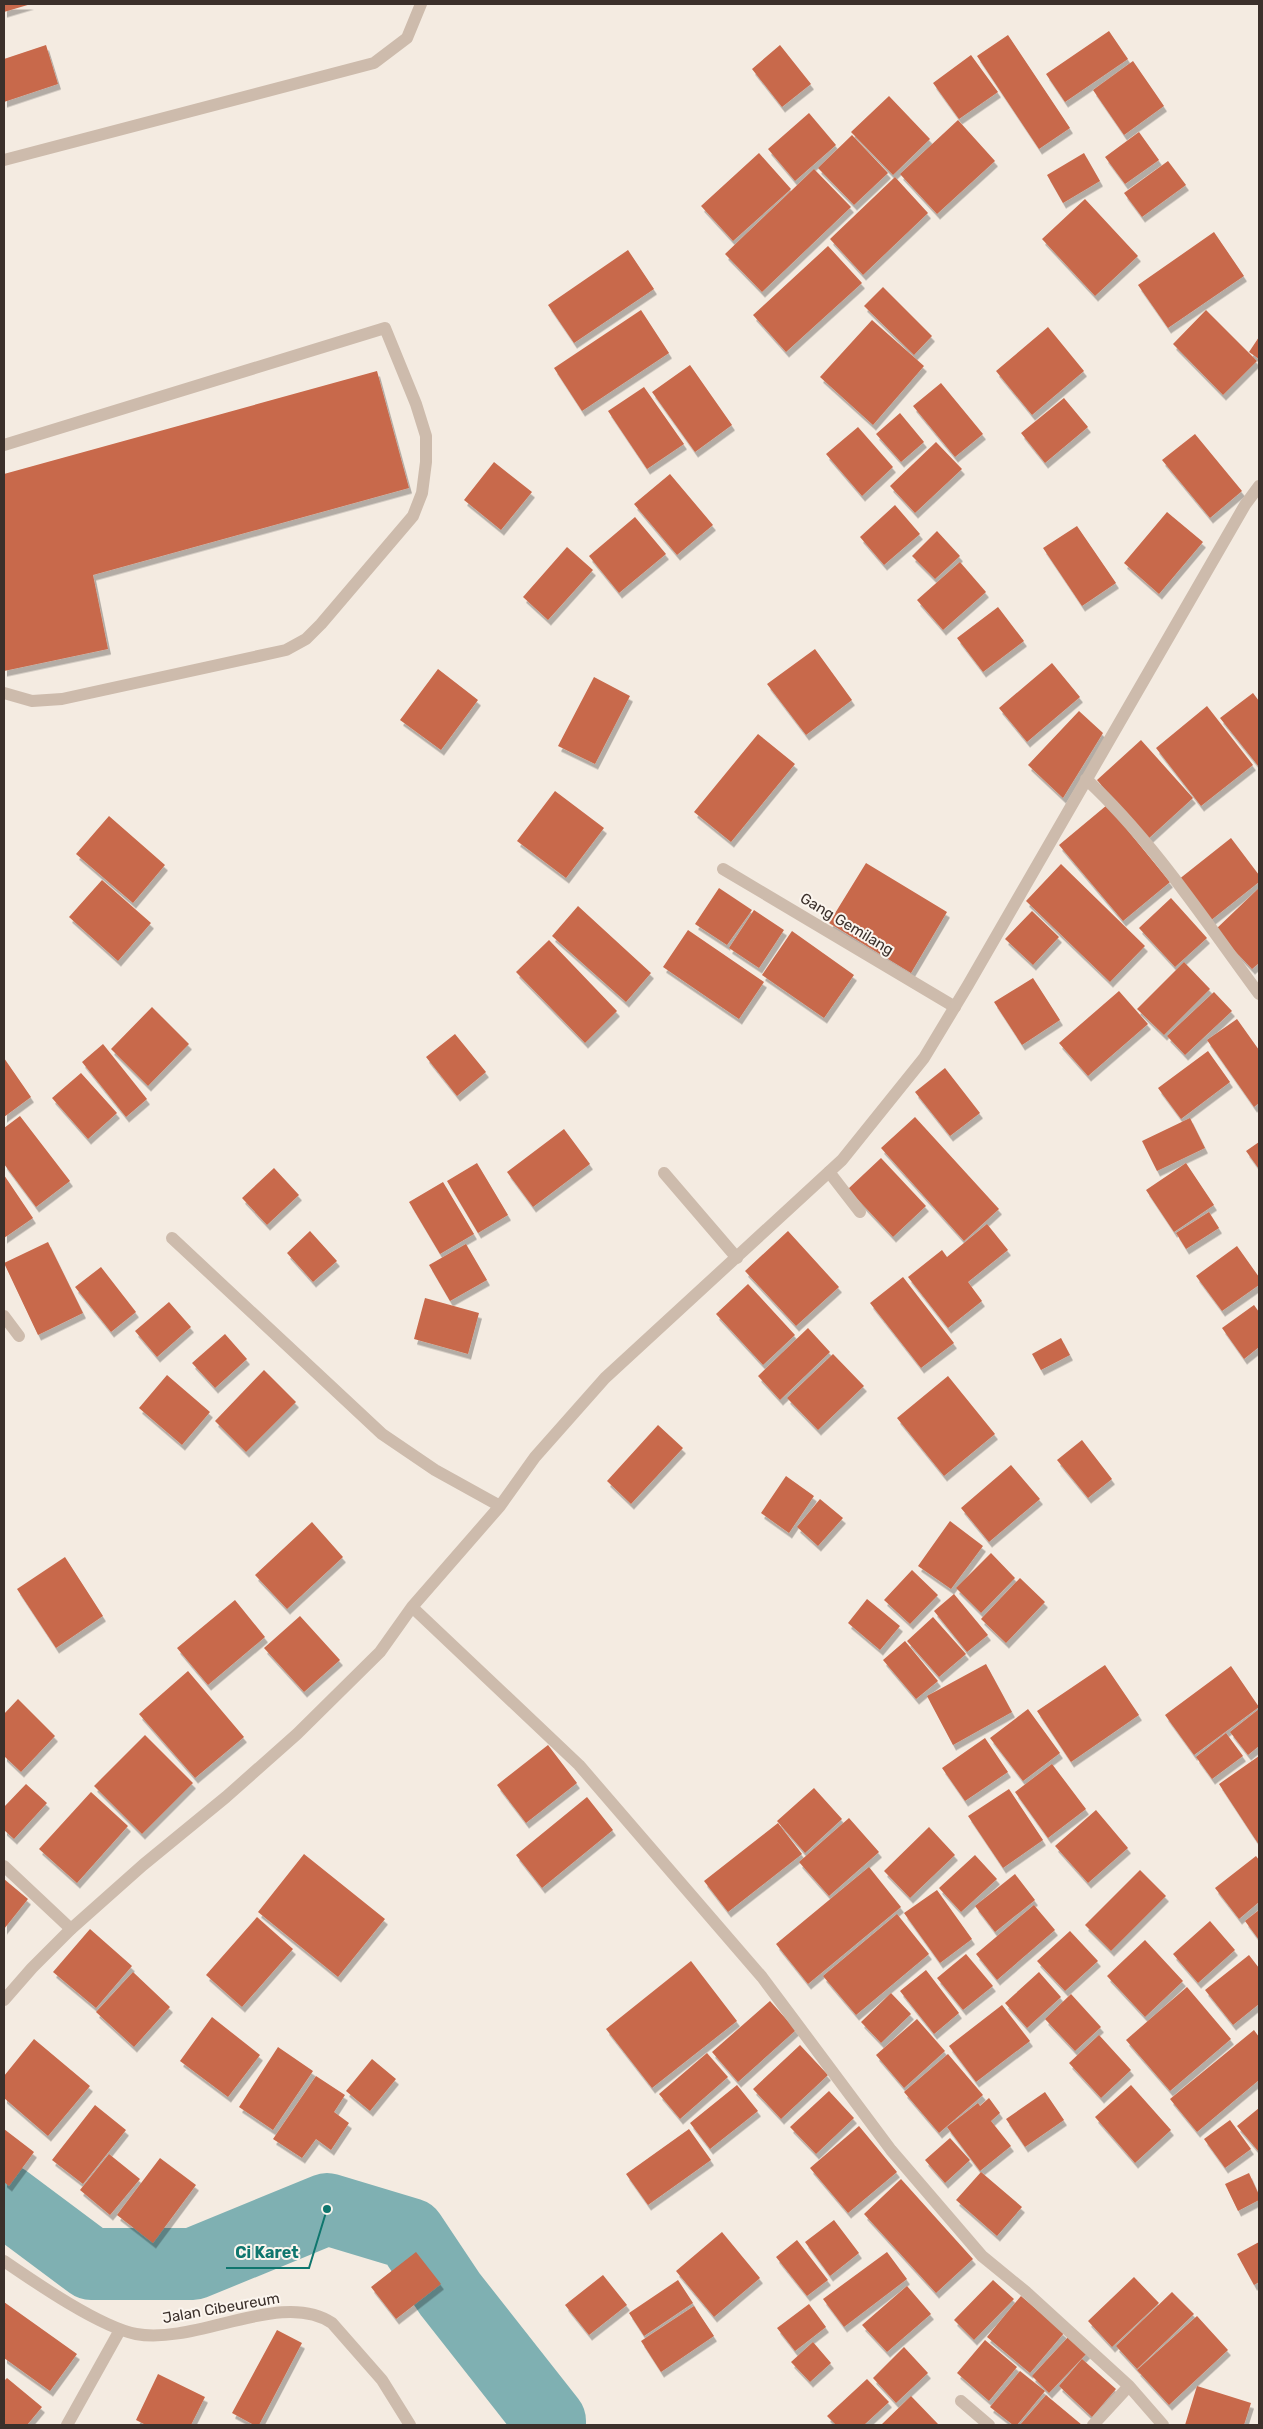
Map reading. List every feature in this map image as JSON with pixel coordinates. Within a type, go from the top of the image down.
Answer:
[{"type":"street","points":[[4,160],[374,63],[407,38],[421,4]]},
{"type":"street","points":[[4,445],[385,328],[416,404],[426,436],[426,462],[422,493],[413,516],[306,639],[286,650],[62,699],[32,701],[4,693]]},
{"type":"street","points":[[4,2000],[32,1968],[71,1929],[297,1734],[380,1652],[412,1607],[500,1506],[535,1457],[600,1384],[842,1160],[924,1058],[1245,505],[1259,486]]},
{"type":"street","points":[[1086,779],[1114,805],[1188,898],[1259,994]]},
{"type":"street","name":"Gang Gemilang","points":[[723,869],[955,1007]]},
{"type":"street","points":[[829,1172],[860,1212]]},
{"type":"street","points":[[664,1173],[737,1258]]},
{"type":"street","points":[[172,1238],[382,1434],[435,1470],[500,1506]]},
{"type":"street","points":[[4,1316],[19,1336]]},
{"type":"street","points":[[412,1607],[579,1765],[762,1976],[891,2150],[982,2256],[1026,2292],[1129,2386],[1163,2425]]},
{"type":"street","points":[[4,1866],[71,1929]]},
{"type":"street","name":"Jalan Cibeureum","points":[[4,2261],[120,2330],[160,2336],[182,2334],[278,2312],[312,2313],[332,2323],[382,2380],[410,2425]]},
{"type":"street","points":[[67,2425],[120,2330]]},
{"type":"street","points":[[1093,2425],[1129,2386]]},
{"type":"street","points":[[960,2401],[989,2425]]},
{"type":"building","points":[[4,4],[31,4],[4,12]]},
{"type":"building","points":[[1109,31],[1128,59],[1065,102],[1046,74]]},
{"type":"building","points":[[1008,35],[1070,128],[1039,149],[977,56]]},
{"type":"building","points":[[46,45],[58,84],[4,102],[4,59]]},
{"type":"building","points":[[780,45],[811,84],[782,107],[752,69]]},
{"type":"building","points":[[971,55],[998,92],[959,119],[933,83]]},
{"type":"building","points":[[1133,61],[1164,106],[1124,135],[1093,90]]},
{"type":"building","points":[[889,96],[930,139],[893,175],[851,132]]},
{"type":"building","points":[[809,113],[836,145],[795,181],[768,149]]},
{"type":"building","points":[[958,120],[995,161],[937,214],[900,174]]},
{"type":"building","points":[[1139,132],[1159,160],[1125,184],[1105,157]]},
{"type":"building","points":[[852,135],[888,173],[854,205],[818,168]]},
{"type":"building","points":[[759,153],[791,189],[733,241],[701,206]]},
{"type":"building","points":[[1084,153],[1100,181],[1063,203],[1047,175]]},
{"type":"building","points":[[1168,161],[1186,185],[1142,217],[1124,193]]},
{"type":"building","points":[[814,169],[851,207],[762,292],[725,254]]},
{"type":"building","points":[[895,177],[928,213],[863,275],[830,239]]},
{"type":"building","points":[[1085,199],[1138,256],[1095,296],[1042,239]]},
{"type":"building","points":[[1214,232],[1244,276],[1168,328],[1138,285]]},
{"type":"building","points":[[828,246],[862,283],[786,352],[753,315]]},
{"type":"building","points":[[628,250],[654,289],[574,343],[548,305]]},
{"type":"building","points":[[883,287],[932,336],[914,355],[864,306]]},
{"type":"building","points":[[641,310],[669,353],[582,411],[554,368]]},
{"type":"building","points":[[1206,310],[1257,361],[1223,395],[1173,344]]},
{"type":"building","points":[[872,320],[924,366],[873,425],[820,377]]},
{"type":"building","points":[[1048,327],[1084,371],[1032,415],[996,371]]},
{"type":"building","points":[[1259,337],[1259,359],[1249,352]]},
{"type":"building","points":[[690,365],[732,425],[695,452],[652,392]]},
{"type":"building","points":[[377,371],[409,488],[93,575],[108,649],[4,671],[4,474]]},
{"type":"building","points":[[941,383],[983,434],[955,457],[913,406]]},
{"type":"building","points":[[644,387],[684,444],[647,469],[608,411]]},
{"type":"building","points":[[1064,398],[1088,427],[1045,463],[1021,433]]},
{"type":"building","points":[[900,413],[924,442],[901,462],[876,434]]},
{"type":"building","points":[[858,427],[893,467],[862,496],[826,454]]},
{"type":"building","points":[[1195,434],[1242,491],[1210,518],[1162,460]]},
{"type":"building","points":[[936,442],[962,469],[915,513],[890,486]]},
{"type":"building","points":[[494,462],[532,492],[501,530],[464,500]]},
{"type":"building","points":[[670,474],[713,525],[677,555],[634,504]]},
{"type":"building","points":[[895,505],[920,534],[884,565],[860,537]]},
{"type":"building","points":[[1167,512],[1203,542],[1159,594],[1124,563]]},
{"type":"building","points":[[635,517],[666,554],[619,593],[589,556]]},
{"type":"building","points":[[1077,526],[1116,583],[1082,606],[1043,548]]},
{"type":"building","points":[[937,531],[960,556],[935,579],[912,556]]},
{"type":"building","points":[[567,547],[593,570],[548,620],[523,597]]},
{"type":"building","points":[[960,562],[986,592],[943,630],[917,600]]},
{"type":"building","points":[[998,607],[1024,641],[983,672],[957,638]]},
{"type":"building","points":[[815,649],[852,700],[806,735],[767,684]]},
{"type":"building","points":[[1052,663],[1080,697],[1027,742],[999,708]]},
{"type":"building","points":[[438,669],[478,700],[441,750],[400,720]]},
{"type":"building","points":[[594,677],[630,696],[595,764],[558,746]]},
{"type":"building","points":[[1253,693],[1259,701],[1259,767],[1220,718]]},
{"type":"building","points":[[1207,706],[1253,765],[1201,806],[1156,748]]},
{"type":"building","points":[[1079,711],[1103,733],[1063,798],[1028,765]]},
{"type":"building","points":[[758,734],[795,764],[731,842],[694,812]]},
{"type":"building","points":[[1141,740],[1193,798],[1148,839],[1097,780]]},
{"type":"building","points":[[555,791],[604,828],[566,878],[517,841]]},
{"type":"building","points":[[1107,805],[1170,882],[1123,921],[1059,845]]},
{"type":"building","points":[[109,816],[165,865],[133,903],[76,854]]},
{"type":"building","points":[[1231,838],[1259,875],[1259,882],[1210,921],[1178,880]]},
{"type":"building","points":[[866,863],[947,912],[911,973],[829,923]]},
{"type":"building","points":[[1061,864],[1145,946],[1110,982],[1026,901]]},
{"type":"building","points":[[102,880],[151,923],[118,961],[69,917]]},
{"type":"building","points":[[719,888],[752,910],[727,945],[695,924]]},
{"type":"building","points":[[1259,888],[1259,963],[1252,969],[1215,930]]},
{"type":"building","points":[[1171,898],[1207,938],[1175,967],[1139,928]]},
{"type":"building","points":[[578,906],[651,973],[626,1002],[552,936]]},
{"type":"building","points":[[754,910],[784,930],[759,968],[729,948]]},
{"type":"building","points":[[1032,911],[1059,937],[1033,965],[1005,939]]},
{"type":"building","points":[[688,930],[764,982],[739,1019],[663,967]]},
{"type":"building","points":[[792,931],[854,975],[824,1018],[762,975]]},
{"type":"building","points":[[549,940],[617,1011],[585,1043],[516,972]]},
{"type":"building","points":[[1184,962],[1210,989],[1164,1035],[1137,1009]]},
{"type":"building","points":[[1033,978],[1060,1020],[1022,1045],[994,1002]]},
{"type":"building","points":[[1119,991],[1148,1024],[1088,1076],[1059,1043]]},
{"type":"building","points":[[1214,992],[1232,1011],[1185,1055],[1167,1036]]},
{"type":"building","points":[[152,1007],[189,1044],[148,1086],[111,1049]]},
{"type":"building","points":[[1237,1019],[1259,1050],[1259,1103],[1254,1107],[1207,1040]]},
{"type":"building","points":[[455,1034],[486,1072],[457,1096],[426,1057]]},
{"type":"building","points":[[103,1044],[147,1099],[126,1117],[82,1062]]},
{"type":"building","points":[[1208,1051],[1230,1082],[1181,1119],[1158,1088]]},
{"type":"building","points":[[4,1058],[31,1097],[4,1117]]},
{"type":"building","points":[[945,1068],[980,1113],[950,1136],[915,1092]]},
{"type":"building","points":[[81,1073],[117,1113],[88,1139],[52,1098]]},
{"type":"building","points":[[20,1116],[70,1181],[36,1207],[4,1164],[4,1128]]},
{"type":"building","points":[[915,1117],[999,1209],[964,1241],[881,1148]]},
{"type":"building","points":[[1190,1118],[1205,1148],[1157,1171],[1142,1141]]},
{"type":"building","points":[[564,1129],[590,1164],[533,1207],[507,1172]]},
{"type":"building","points":[[1259,1142],[1259,1169],[1246,1151]]},
{"type":"building","points":[[881,1158],[926,1206],[893,1237],[848,1189]]},
{"type":"building","points":[[477,1163],[508,1215],[478,1233],[447,1181]]},
{"type":"building","points":[[1186,1163],[1214,1205],[1174,1232],[1146,1190]]},
{"type":"building","points":[[274,1168],[299,1195],[267,1225],[242,1198]]},
{"type":"building","points":[[4,1175],[33,1218],[4,1238]]},
{"type":"building","points":[[443,1182],[474,1234],[440,1254],[409,1202]]},
{"type":"building","points":[[1209,1212],[1219,1228],[1186,1249],[1176,1233]]},
{"type":"building","points":[[987,1224],[1008,1250],[968,1282],[982,1301],[948,1328],[908,1277],[942,1250],[947,1257]]},
{"type":"building","points":[[310,1231],[337,1261],[313,1282],[287,1253]]},
{"type":"building","points":[[788,1231],[839,1287],[796,1326],[745,1271]]},
{"type":"building","points":[[48,1242],[83,1313],[38,1335],[4,1263]]},
{"type":"building","points":[[466,1244],[487,1280],[450,1301],[429,1265]]},
{"type":"building","points":[[1237,1246],[1259,1277],[1259,1285],[1222,1311],[1196,1276]]},
{"type":"building","points":[[101,1267],[136,1312],[111,1332],[75,1287]]},
{"type":"building","points":[[903,1277],[954,1343],[921,1368],[870,1303]]},
{"type":"building","points":[[748,1284],[795,1335],[763,1365],[716,1314]]},
{"type":"building","points":[[425,1298],[479,1313],[468,1354],[414,1339]]},
{"type":"building","points":[[169,1302],[191,1327],[157,1357],[135,1331]]},
{"type":"building","points":[[1254,1305],[1259,1312],[1259,1347],[1244,1359],[1222,1328]]},
{"type":"building","points":[[808,1328],[830,1352],[780,1400],[758,1376]]},
{"type":"building","points":[[225,1334],[247,1359],[215,1388],[192,1363]]},
{"type":"building","points":[[1061,1338],[1070,1355],[1041,1370],[1032,1354]]},
{"type":"building","points":[[833,1354],[864,1386],[818,1430],[787,1398]]},
{"type":"building","points":[[264,1370],[296,1402],[246,1452],[215,1421]]},
{"type":"building","points":[[167,1375],[210,1412],[182,1445],[139,1408]]},
{"type":"building","points":[[948,1376],[995,1434],[944,1476],[897,1418]]},
{"type":"building","points":[[658,1425],[683,1448],[631,1504],[607,1481]]},
{"type":"building","points":[[1082,1440],[1112,1479],[1088,1498],[1057,1460]]},
{"type":"building","points":[[1011,1465],[1040,1499],[989,1542],[961,1508]]},
{"type":"building","points":[[786,1476],[814,1496],[789,1533],[761,1513]]},
{"type":"building","points":[[820,1499],[843,1518],[818,1546],[797,1527]]},
{"type":"building","points":[[950,1521],[983,1546],[951,1589],[918,1566]]},
{"type":"building","points":[[312,1522],[343,1557],[287,1609],[255,1575]]},
{"type":"building","points":[[991,1553],[1015,1578],[981,1613],[956,1588]]},
{"type":"building","points":[[65,1557],[103,1616],[56,1648],[17,1589]]},
{"type":"building","points":[[912,1570],[938,1595],[910,1624],[884,1600]]},
{"type":"building","points":[[1020,1578],[1045,1602],[1006,1643],[981,1619]]},
{"type":"building","points":[[954,1594],[988,1635],[967,1652],[934,1611]]},
{"type":"building","points":[[867,1599],[900,1626],[880,1650],[848,1623]]},
{"type":"building","points":[[235,1600],[265,1637],[208,1685],[177,1648]]},
{"type":"building","points":[[300,1616],[340,1660],[304,1692],[264,1648]]},
{"type":"building","points":[[933,1617],[966,1654],[939,1677],[907,1641]]},
{"type":"building","points":[[905,1641],[938,1681],[916,1699],[883,1660]]},
{"type":"building","points":[[986,1664],[1012,1712],[953,1745],[927,1696]]},
{"type":"building","points":[[1105,1665],[1139,1715],[1071,1762],[1037,1711]]},
{"type":"building","points":[[1231,1666],[1259,1707],[1194,1755],[1165,1715]]},
{"type":"building","points":[[188,1671],[244,1737],[195,1778],[139,1714]]},
{"type":"building","points":[[18,1699],[55,1736],[21,1772],[4,1756],[4,1714]]},
{"type":"building","points":[[1028,1709],[1060,1753],[1023,1781],[990,1738]]},
{"type":"building","points":[[1259,1709],[1259,1746],[1248,1755],[1230,1732]]},
{"type":"building","points":[[1226,1733],[1243,1756],[1212,1779],[1196,1757]]},
{"type":"building","points":[[145,1735],[193,1783],[142,1834],[94,1786]]},
{"type":"building","points":[[985,1738],[1008,1772],[965,1801],[942,1768]]},
{"type":"building","points":[[548,1745],[577,1783],[526,1823],[497,1785]]},
{"type":"building","points":[[1259,1756],[1259,1845],[1219,1784]]},
{"type":"building","points":[[1052,1764],[1086,1809],[1048,1838],[1015,1792]]},
{"type":"building","points":[[26,1784],[47,1803],[14,1839],[4,1830],[4,1807]]},
{"type":"building","points":[[814,1788],[842,1819],[805,1853],[777,1821]]},
{"type":"building","points":[[1009,1789],[1043,1840],[1003,1868],[968,1816]]},
{"type":"building","points":[[91,1792],[128,1826],[77,1883],[39,1849]]},
{"type":"building","points":[[587,1797],[613,1830],[542,1888],[516,1855]]},
{"type":"building","points":[[1096,1810],[1128,1848],[1088,1883],[1055,1846]]},
{"type":"building","points":[[849,1818],[879,1852],[829,1896],[799,1862]]},
{"type":"building","points":[[778,1823],[802,1854],[728,1912],[704,1881]]},
{"type":"building","points":[[929,1827],[955,1855],[910,1898],[884,1871]]},
{"type":"building","points":[[304,1854],[385,1919],[338,1977],[258,1912]]},
{"type":"building","points":[[975,1855],[997,1879],[961,1912],[939,1888]]},
{"type":"building","points":[[1256,1856],[1259,1860],[1259,1902],[1239,1919],[1215,1888]]},
{"type":"building","points":[[869,1867],[901,1907],[808,1984],[776,1944]]},
{"type":"building","points":[[1140,1870],[1166,1896],[1111,1951],[1085,1925]]},
{"type":"building","points":[[1015,1874],[1035,1900],[995,1932],[975,1906]]},
{"type":"building","points":[[4,1879],[28,1899],[4,1929]]},
{"type":"building","points":[[937,1890],[972,1939],[940,1963],[904,1913]]},
{"type":"building","points":[[1034,1905],[1055,1930],[997,1980],[976,1954]]},
{"type":"building","points":[[1259,1910],[1259,1940],[1245,1921]]},
{"type":"building","points":[[897,1914],[929,1954],[856,2015],[823,1976]]},
{"type":"building","points":[[257,1917],[293,1949],[242,2007],[206,1975]]},
{"type":"building","points":[[1210,1921],[1235,1950],[1198,1983],[1173,1954]]},
{"type":"building","points":[[90,1929],[132,1966],[96,2008],[53,1972]]},
{"type":"building","points":[[1070,1931],[1098,1961],[1065,1991],[1037,1961]]},
{"type":"building","points":[[1145,1940],[1183,1981],[1145,2017],[1107,1976]]},
{"type":"building","points":[[966,1954],[993,1986],[963,2010],[937,1978]]},
{"type":"building","points":[[1249,1955],[1259,1968],[1259,2004],[1233,2025],[1205,1990]]},
{"type":"building","points":[[691,1961],[737,2021],[652,2088],[606,2029]]},
{"type":"building","points":[[926,1970],[959,2013],[934,2034],[900,1991]]},
{"type":"building","points":[[133,1972],[170,2007],[134,2047],[96,2012]]},
{"type":"building","points":[[1039,1972],[1061,1997],[1027,2028],[1005,2003]]},
{"type":"building","points":[[1187,1987],[1231,2039],[1170,2091],[1126,2040]]},
{"type":"building","points":[[891,1993],[911,2014],[881,2043],[861,2022]]},
{"type":"building","points":[[1071,1994],[1101,2027],[1075,2051],[1045,2019]]},
{"type":"building","points":[[770,2001],[796,2030],[738,2082],[712,2052]]},
{"type":"building","points":[[1002,2005],[1030,2041],[976,2082],[949,2046]]},
{"type":"building","points":[[212,2017],[260,2055],[228,2097],[180,2061]]},
{"type":"building","points":[[917,2019],[945,2051],[904,2088],[876,2055]]},
{"type":"building","points":[[1254,2030],[1259,2037],[1259,2080],[1197,2132],[1170,2099]]},
{"type":"building","points":[[1099,2035],[1131,2070],[1101,2098],[1069,2063]]},
{"type":"building","points":[[34,2039],[90,2086],[48,2136],[4,2098],[4,2076]]},
{"type":"building","points":[[800,2045],[828,2075],[781,2119],[753,2089]]},
{"type":"building","points":[[278,2047],[313,2071],[273,2130],[239,2107]]},
{"type":"building","points":[[707,2053],[728,2077],[680,2119],[659,2094]]},
{"type":"building","points":[[948,2054],[983,2095],[939,2133],[904,2092]]},
{"type":"building","points":[[372,2059],[396,2079],[370,2111],[346,2091]]},
{"type":"building","points":[[316,2076],[345,2095],[334,2112],[349,2123],[331,2150],[316,2139],[302,2158],[273,2139]]},
{"type":"building","points":[[737,2085],[758,2111],[710,2149],[690,2123]]},
{"type":"building","points":[[1131,2085],[1171,2130],[1135,2163],[1095,2117]]},
{"type":"building","points":[[829,2091],[854,2118],[816,2154],[790,2127]]},
{"type":"building","points":[[1045,2092],[1064,2120],[1025,2147],[1006,2119]]},
{"type":"building","points":[[989,2098],[1000,2113],[991,2121],[1011,2146],[980,2171],[947,2127],[978,2103],[980,2106]]},
{"type":"building","points":[[95,2105],[126,2130],[83,2184],[52,2160]]},
{"type":"building","points":[[1259,2108],[1259,2152],[1237,2126]]},
{"type":"building","points":[[1230,2120],[1251,2149],[1225,2168],[1204,2139]]},
{"type":"building","points":[[859,2126],[897,2172],[848,2213],[810,2168]]},
{"type":"building","points":[[4,2129],[34,2152],[9,2186],[4,2182]]},
{"type":"building","points":[[689,2129],[711,2160],[648,2205],[626,2174]]},
{"type":"building","points":[[950,2138],[970,2160],[945,2183],[925,2160]]},
{"type":"building","points":[[109,2154],[140,2179],[110,2215],[80,2190]]},
{"type":"building","points":[[160,2158],[196,2185],[153,2243],[117,2215]]},
{"type":"building","points":[[981,2172],[1022,2207],[997,2236],[956,2200]]},
{"type":"building","points":[[1249,2173],[1259,2195],[1259,2200],[1238,2211],[1225,2184]]},
{"type":"building","points":[[901,2179],[973,2259],[936,2293],[864,2214]]},
{"type":"building","points":[[834,2220],[859,2253],[830,2276],[805,2242]]},
{"type":"building","points":[[722,2232],[760,2278],[714,2317],[676,2271]]},
{"type":"building","points":[[797,2240],[828,2280],[807,2296],[776,2257]]},
{"type":"building","points":[[1259,2242],[1259,2282],[1254,2285],[1237,2254]]},
{"type":"building","points":[[416,2252],[441,2284],[396,2319],[371,2287]]},
{"type":"building","points":[[887,2252],[907,2279],[844,2327],[823,2299]]},
{"type":"building","points":[[603,2275],[627,2305],[589,2335],[565,2305]]},
{"type":"building","points":[[1134,2277],[1159,2303],[1112,2347],[1088,2321]]},
{"type":"building","points":[[678,2280],[693,2303],[644,2336],[629,2313]]},
{"type":"building","points":[[993,2280],[1014,2299],[974,2340],[954,2320]]},
{"type":"building","points":[[907,2286],[931,2314],[887,2352],[862,2325]]},
{"type":"building","points":[[1172,2292],[1194,2314],[1137,2369],[1116,2346]]},
{"type":"building","points":[[1021,2296],[1064,2333],[1030,2373],[987,2337]]},
{"type":"building","points":[[4,2302],[77,2354],[50,2391],[4,2358]]},
{"type":"building","points":[[809,2304],[826,2327],[795,2351],[777,2328]]},
{"type":"building","points":[[694,2306],[714,2336],[661,2372],[641,2341]]},
{"type":"building","points":[[1197,2316],[1228,2350],[1169,2405],[1137,2370]]},
{"type":"building","points":[[277,2330],[302,2343],[259,2425],[254,2425],[232,2413]]},
{"type":"building","points":[[1070,2335],[1088,2352],[1049,2393],[1032,2376]]},
{"type":"building","points":[[985,2340],[1017,2367],[989,2401],[957,2373]]},
{"type":"building","points":[[813,2342],[831,2363],[810,2382],[791,2362]]},
{"type":"building","points":[[904,2347],[928,2373],[896,2403],[873,2378]]},
{"type":"building","points":[[1082,2359],[1116,2389],[1092,2417],[1059,2386]]},
{"type":"building","points":[[1020,2371],[1045,2391],[1017,2425],[1013,2425],[990,2407]]},
{"type":"building","points":[[158,2374],[205,2397],[191,2425],[146,2425],[136,2420]]},
{"type":"building","points":[[7,2378],[42,2407],[27,2425],[4,2425],[4,2381]]},
{"type":"building","points":[[867,2379],[889,2402],[864,2425],[836,2425],[827,2416]]},
{"type":"building","points":[[1197,2386],[1251,2403],[1244,2425],[1185,2425]]},
{"type":"building","points":[[1046,2395],[1082,2425],[1020,2425]]},
{"type":"building","points":[[911,2396],[938,2424],[881,2425]]},
{"type":"waterway","points":[[4,2199],[91,2264],[193,2264],[327,2209],[410,2234],[450,2294],[550,2421],[550,2425]]},
{"type":"place","name":"Ci Karet","points":[[327,2209]]}]
